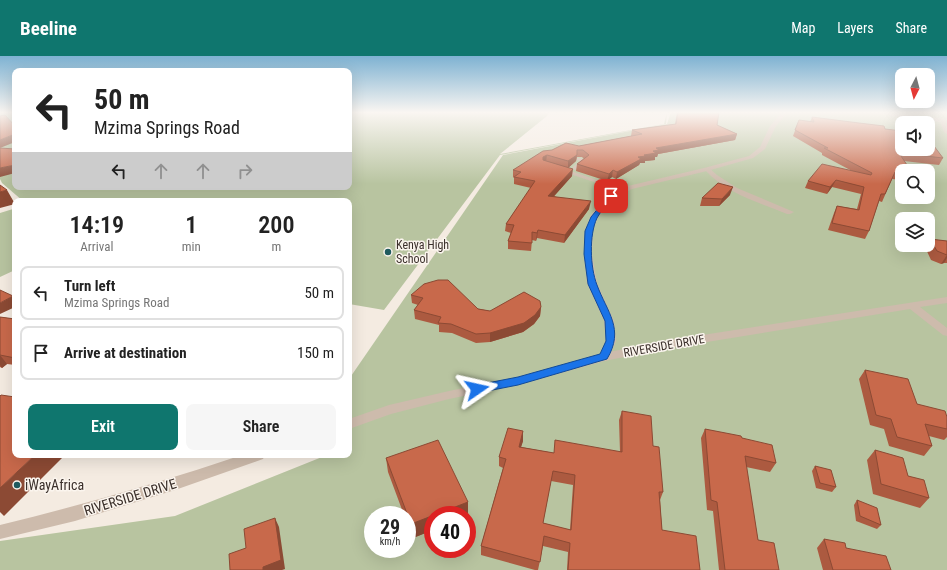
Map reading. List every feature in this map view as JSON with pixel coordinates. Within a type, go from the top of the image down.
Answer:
[{"type":"street","points":[[604,357],[611,341],[609,321],[592,284],[588,254],[589,231],[594,217],[611,196],[623,190],[647,182],[738,162],[763,148],[768,136]]},
{"type":"street","points":[[569,172],[584,161],[579,159]]},
{"type":"street","points":[[554,168],[623,190]]},
{"type":"street","points":[[707,169],[718,179],[732,188],[790,212]]},
{"type":"street","name":"RIVERSIDE DRIVE","points":[[352,423],[404,406],[449,394],[518,381],[604,357],[670,344],[914,307],[947,300]]},
{"type":"street","points":[[914,307],[947,334]]},
{"type":"street","name":"RIVERSIDE DRIVE","points":[[0,532],[75,514],[175,484],[249,458]]},
{"type":"green space","name":"Kenya High School","points":[[0,136],[12,136],[12,190],[352,190],[352,136],[522,136],[500,154],[602,136],[500,155],[384,310],[352,305],[352,198],[20,198],[2,183],[0,179]]},
{"type":"green space","points":[[604,136],[895,136],[895,156],[935,156],[935,136],[947,136],[947,570],[0,570],[0,541],[175,516],[320,458],[352,458],[352,375],[503,155]]},
{"type":"green space","points":[[12,209],[12,271],[0,277],[0,213]]},
{"type":"building","points":[[0,136],[10,136],[0,140]]},
{"type":"building","points":[[632,136],[726,136],[656,148],[659,150],[653,151],[656,153],[638,157],[641,159],[617,172],[613,170],[609,174],[577,164],[589,155],[583,150],[577,150],[577,155],[568,161],[547,155],[543,157],[543,160],[573,169],[548,196],[591,201],[565,235],[538,230],[537,233],[532,232],[532,243],[508,241],[514,225],[506,224],[535,181],[514,177],[521,172],[513,170],[543,151],[552,150],[566,143],[579,146]]},
{"type":"building","points":[[806,136],[895,136],[895,156],[901,156],[906,164],[895,164],[895,172],[885,194],[881,194],[869,231],[832,223],[837,206],[859,210],[864,187],[836,180],[830,187],[808,181],[822,164],[871,175],[872,173],[824,148],[828,148]]},
{"type":"building","points":[[935,147],[943,158],[925,156],[935,156]]},
{"type":"building","points":[[0,148],[12,149],[12,166],[0,168]]},
{"type":"building","points":[[718,183],[733,187],[722,199],[702,198]]},
{"type":"building","points":[[0,185],[7,190],[0,192]]},
{"type":"building","points":[[935,240],[947,241],[947,255],[937,251],[935,248]]},
{"type":"building","points":[[438,280],[448,280],[478,309],[490,311],[524,292],[540,301],[541,307],[535,315],[524,323],[490,333],[476,334],[451,324],[438,323],[441,317],[414,310],[423,298],[411,295],[424,284]]},
{"type":"building","points":[[0,290],[12,296],[12,297],[0,303]]},
{"type":"building","points":[[0,317],[12,319],[12,357],[0,355]]},
{"type":"building","points":[[865,370],[908,379],[917,404],[945,411],[947,417],[947,429],[925,424],[932,446],[897,437],[891,419],[876,415]]},
{"type":"building","points":[[0,396],[12,397],[12,458],[32,458],[0,488]]},
{"type":"building","points":[[622,411],[651,416],[653,446],[659,447],[663,492],[659,492],[662,530],[696,536],[700,570],[568,570],[570,543],[544,536],[540,562],[481,546],[506,459],[499,457],[508,428],[523,431],[519,447],[554,453],[555,440],[622,452]],"holes":[[[553,471],[575,475],[571,530],[543,523]]]},
{"type":"building","points":[[705,429],[741,436],[742,438],[772,445],[776,463],[745,456],[758,540],[774,543],[779,570],[725,570],[717,502],[711,500]]},
{"type":"building","points":[[438,440],[468,502],[458,506],[424,506],[424,519],[416,522],[416,506],[404,506],[386,458]]},
{"type":"building","points":[[875,450],[903,458],[908,476],[924,480],[929,498],[881,484]]},
{"type":"building","points":[[815,466],[831,470],[836,487],[820,483]]},
{"type":"building","points":[[857,500],[877,508],[881,525],[860,516]]},
{"type":"building","points":[[275,518],[281,560],[263,567],[263,570],[230,570],[229,554],[246,548],[244,529]]},
{"type":"building","points":[[824,539],[845,543],[846,548],[886,556],[891,570],[833,570]]},
{"type":"place","name":"Kenya High School","points":[[388,252]]},
{"type":"place","name":"iWayAfrica","points":[[17,485]]},
{"type":"route","points":[[477,389],[518,381],[604,357],[611,341],[609,321],[592,284],[588,254],[589,231],[594,217],[611,196]]}]
